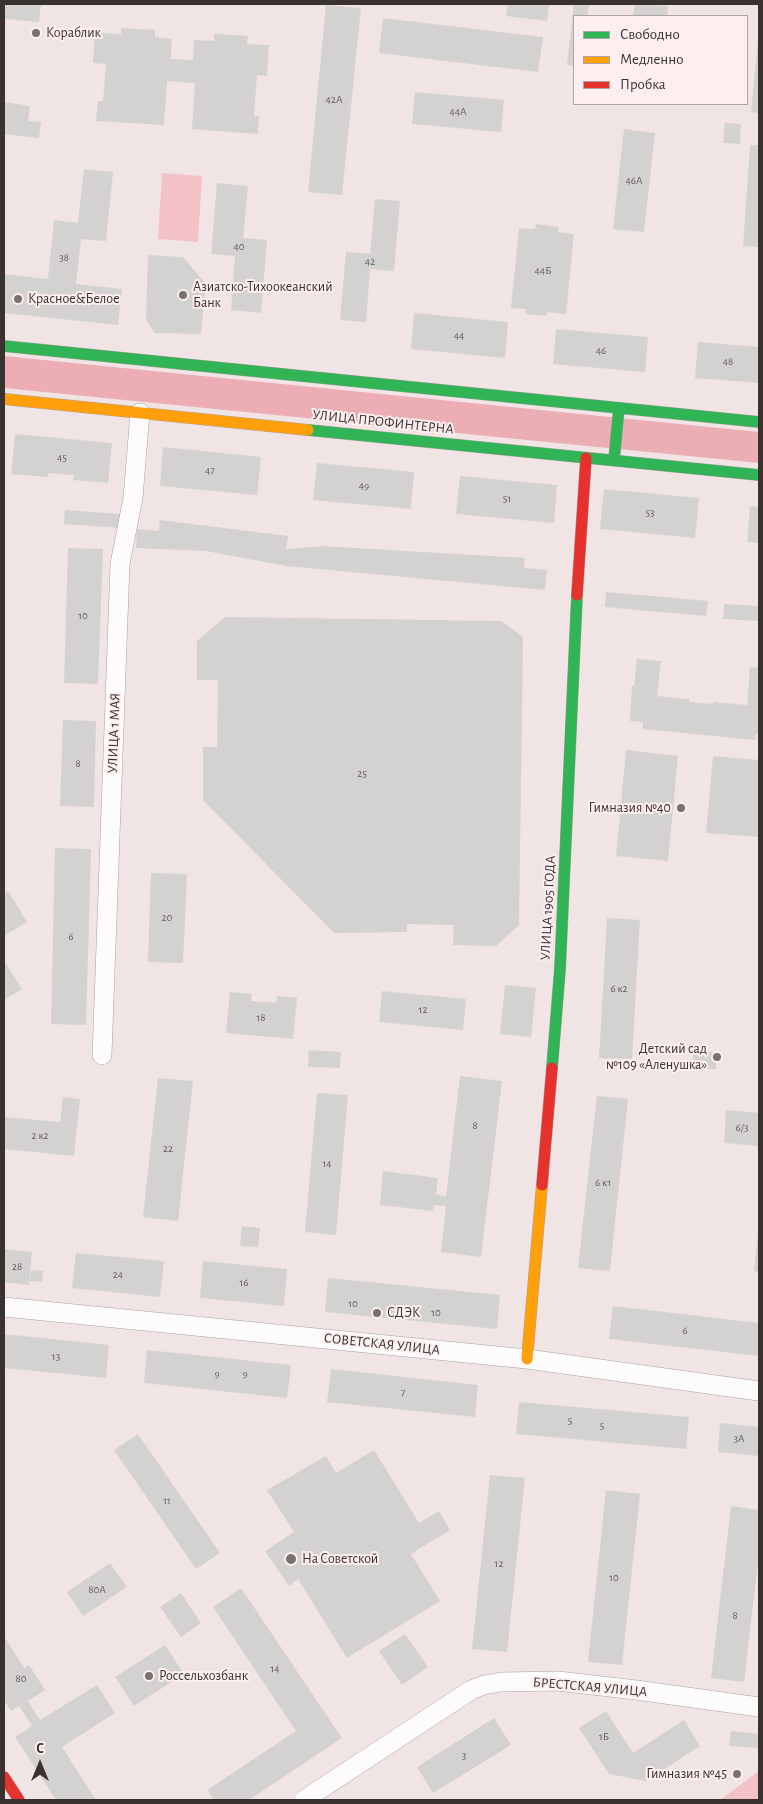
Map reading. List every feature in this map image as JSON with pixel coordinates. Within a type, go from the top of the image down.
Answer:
[{"type":"street","points":[[4,346],[759,422]]},
{"type":"street","name":"УЛИЦА ПРОФИНТЕРНА","points":[[4,399],[759,475]]},
{"type":"street","points":[[614,460],[619,408]]},
{"type":"street","name":"УЛИЦА 1 МАЯ","points":[[102,1055],[120,564],[133,498],[140,413]]},
{"type":"street","name":"УЛИЦА 1905 ГОДА","points":[[527,1359],[560,969],[576,606],[586,458]]},
{"type":"street","name":"СОВЕТСКАЯ УЛИЦА","points":[[4,1307],[527,1359],[759,1391]]},
{"type":"street","name":"БРЕСТСКАЯ УЛИЦА","points":[[304,1800],[472,1690],[484,1685],[501,1682],[558,1681],[759,1707]]},
{"type":"street","points":[[4,1777],[18,1800]]},
{"type":"shaded area","points":[[162,173],[202,176],[198,242],[158,239]]},
{"type":"shaded area","points":[[4,356],[759,432],[759,463],[4,388]]},
{"type":"shaded area","points":[[759,1771],[759,1800],[720,1800]]},
{"type":"building","points":[[4,4],[41,4],[39,22],[4,19]]},
{"type":"building","points":[[508,4],[549,4],[547,21],[506,16]]},
{"type":"building","points":[[574,4],[589,5],[587,15],[573,15],[573,66],[567,65]]},
{"type":"building","points":[[635,4],[668,6],[667,15],[633,15]]},
{"type":"building","points":[[326,5],[361,8],[342,195],[308,192]]},
{"type":"building","points":[[383,18],[543,37],[538,72],[379,53]]},
{"type":"building","points":[[121,28],[155,30],[155,37],[172,39],[171,59],[193,60],[194,40],[214,41],[214,34],[248,36],[247,44],[269,45],[267,76],[257,75],[254,116],[259,116],[258,134],[192,129],[195,83],[167,81],[164,125],[96,121],[98,101],[103,101],[106,64],[93,63],[95,33],[121,34]]},
{"type":"building","points":[[759,41],[759,113],[751,112]]},
{"type":"building","points":[[415,92],[504,100],[501,132],[412,124]]},
{"type":"building","points":[[4,102],[30,106],[28,121],[41,122],[39,138],[4,134]]},
{"type":"building","points":[[725,123],[741,124],[740,144],[723,143]]},
{"type":"building","points":[[624,129],[655,133],[644,232],[613,229]]},
{"type":"building","points":[[750,145],[759,145],[759,247],[743,246]]},
{"type":"building","points":[[84,169],[113,172],[106,241],[81,239],[76,284],[122,289],[118,325],[4,313],[4,274],[48,279],[54,220],[78,223]]},
{"type":"building","points":[[217,183],[248,186],[243,238],[267,240],[261,313],[231,310],[235,256],[211,254]]},
{"type":"building","points":[[375,199],[400,201],[394,271],[370,269],[366,322],[340,320],[346,252],[370,254]]},
{"type":"building","points":[[536,224],[559,227],[558,232],[574,234],[566,314],[547,312],[546,316],[526,314],[526,309],[511,308],[519,228],[535,229]]},
{"type":"building","points":[[148,255],[183,257],[206,284],[201,334],[155,333],[146,320]]},
{"type":"building","points":[[414,313],[508,322],[505,358],[411,349]]},
{"type":"building","points":[[556,329],[648,337],[645,372],[553,364]]},
{"type":"building","points":[[698,342],[759,347],[759,383],[695,378]]},
{"type":"building","points":[[15,434],[112,443],[108,483],[73,480],[74,475],[48,473],[48,477],[11,474]]},
{"type":"building","points":[[163,447],[261,457],[257,495],[160,486]]},
{"type":"building","points":[[317,463],[414,472],[411,509],[313,500]]},
{"type":"building","points":[[460,476],[557,485],[554,523],[456,514]]},
{"type":"building","points":[[604,489],[699,498],[695,538],[600,529]]},
{"type":"building","points":[[750,506],[759,507],[759,543],[747,542]]},
{"type":"building","points":[[65,510],[121,514],[120,528],[64,524]]},
{"type":"building","points":[[160,520],[288,536],[286,549],[322,546],[525,558],[524,568],[547,570],[545,590],[286,566],[206,551],[136,548],[137,529],[159,531]]},
{"type":"building","points":[[68,548],[103,549],[98,684],[64,683]]},
{"type":"building","points":[[606,592],[708,601],[706,616],[605,607]]},
{"type":"building","points":[[724,604],[759,606],[759,621],[723,619]]},
{"type":"building","points":[[225,617],[501,621],[523,637],[519,925],[496,946],[453,945],[454,925],[407,924],[407,932],[334,933],[203,800],[203,747],[217,747],[218,680],[197,680],[197,641]]},
{"type":"building","points":[[637,659],[661,661],[657,696],[689,699],[689,702],[713,704],[713,702],[747,705],[750,667],[759,668],[759,734],[756,734],[755,740],[643,729],[643,722],[630,721],[632,686],[634,686]]},
{"type":"building","points":[[63,720],[96,721],[94,807],[60,806]]},
{"type":"building","points":[[626,750],[678,756],[668,861],[616,856]]},
{"type":"building","points":[[713,756],[759,760],[759,837],[706,833]]},
{"type":"building","points":[[55,848],[91,849],[86,1025],[51,1024]]},
{"type":"building","points":[[151,873],[187,874],[183,963],[148,962]]},
{"type":"building","points":[[8,891],[27,922],[4,936],[4,893]]},
{"type":"building","points":[[607,918],[640,920],[632,1059],[599,1058]]},
{"type":"building","points":[[4,961],[22,989],[4,1000]]},
{"type":"building","points":[[505,985],[536,988],[531,1037],[500,1034]]},
{"type":"building","points":[[382,991],[466,999],[463,1030],[379,1022]]},
{"type":"building","points":[[230,992],[252,994],[251,1001],[276,1003],[277,996],[297,998],[293,1039],[226,1033]]},
{"type":"building","points":[[309,1050],[341,1052],[340,1068],[308,1067]]},
{"type":"building","points":[[693,1052],[716,1052],[716,1069],[693,1069]]},
{"type":"building","points":[[460,1076],[502,1081],[481,1257],[441,1252],[446,1206],[434,1205],[433,1211],[380,1205],[383,1171],[438,1178],[436,1195],[446,1196]]},
{"type":"building","points":[[158,1078],[193,1081],[178,1221],[143,1217]]},
{"type":"building","points":[[317,1093],[348,1095],[336,1235],[305,1232]]},
{"type":"building","points":[[597,1096],[628,1099],[610,1271],[578,1268]]},
{"type":"building","points":[[63,1097],[80,1099],[74,1156],[4,1149],[4,1117],[60,1122]]},
{"type":"building","points":[[726,1110],[759,1113],[759,1146],[724,1143]]},
{"type":"building","points":[[242,1226],[260,1228],[258,1247],[240,1246]]},
{"type":"building","points":[[759,1234],[759,1272],[754,1271]]},
{"type":"building","points":[[4,1249],[32,1252],[29,1285],[4,1282]]},
{"type":"building","points":[[76,1253],[164,1261],[160,1297],[72,1288]]},
{"type":"building","points":[[203,1261],[287,1269],[284,1306],[200,1298]]},
{"type":"building","points":[[31,1270],[43,1271],[42,1282],[30,1281]]},
{"type":"building","points":[[328,1278],[500,1295],[497,1329],[325,1312]]},
{"type":"building","points":[[613,1306],[759,1323],[759,1356],[609,1339]]},
{"type":"building","points":[[4,1334],[109,1345],[106,1378],[4,1368]]},
{"type":"building","points":[[147,1350],[291,1365],[287,1398],[144,1383]]},
{"type":"building","points":[[331,1369],[478,1385],[475,1417],[327,1402]]},
{"type":"building","points":[[519,1402],[689,1417],[686,1449],[516,1434]]},
{"type":"building","points":[[720,1423],[759,1427],[759,1456],[718,1452]]},
{"type":"building","points":[[138,1434],[220,1553],[196,1569],[114,1450]]},
{"type":"building","points":[[374,1450],[419,1523],[439,1511],[450,1530],[411,1554],[440,1601],[347,1658],[298,1579],[289,1586],[265,1551],[294,1532],[267,1490],[326,1456],[336,1473]]},
{"type":"building","points":[[490,1475],[525,1478],[507,1652],[472,1649]]},
{"type":"building","points":[[606,1490],[640,1494],[622,1665],[588,1662]]},
{"type":"building","points":[[731,1506],[759,1510],[759,1554],[744,1682],[711,1678]]},
{"type":"building","points":[[110,1563],[127,1587],[83,1616],[67,1592]]},
{"type":"building","points":[[241,1588],[342,1738],[249,1800],[214,1800],[207,1790],[296,1731],[213,1607]]},
{"type":"building","points":[[181,1593],[201,1623],[181,1637],[160,1607]]},
{"type":"building","points":[[405,1634],[428,1667],[402,1685],[379,1651]]},
{"type":"building","points":[[4,1636],[24,1668],[29,1665],[45,1690],[28,1701],[40,1720],[97,1685],[115,1713],[62,1747],[96,1800],[56,1800],[15,1737],[32,1726],[19,1706],[11,1711],[4,1700]]},
{"type":"building","points":[[165,1645],[184,1674],[134,1706],[115,1677]]},
{"type":"building","points":[[606,1711],[633,1753],[684,1720],[700,1746],[646,1781],[609,1774],[579,1728]]},
{"type":"building","points":[[494,1718],[511,1745],[433,1793],[417,1767]]},
{"type":"building","points":[[731,1731],[759,1734],[759,1748],[729,1746]]},
{"type":"traffic: fast","points":[[4,346],[759,422]]},
{"type":"traffic: fast","points":[[614,460],[619,408]]},
{"type":"traffic: fast","points":[[308,430],[759,475]]},
{"type":"traffic: fast","points":[[552,1068],[560,969],[577,595]]},
{"type":"traffic: slow","points":[[4,399],[308,430]]},
{"type":"traffic: slow","points":[[527,1359],[542,1185]]},
{"type":"traffic: jam","points":[[577,595],[586,458]]},
{"type":"traffic: jam","points":[[542,1185],[552,1068]]},
{"type":"traffic: jam","points":[[4,1777],[19,1800]]},
{"type":"place","name":"Кораблик","points":[[36,33]]},
{"type":"place","name":"Азиатско-Тихоокеанский Банк","points":[[183,295]]},
{"type":"place","name":"Красное&Белое","points":[[18,299]]},
{"type":"place","name":"Гимназия №40","points":[[681,808]]},
{"type":"place","name":"Детский сад №109 «Аленушка»","points":[[717,1057]]},
{"type":"place","name":"СДЭК","points":[[377,1313]]},
{"type":"place","name":"На Советской","points":[[291,1559]]},
{"type":"place","name":"Россельхозбанк","points":[[149,1676]]},
{"type":"place","name":"Гимназия №45","points":[[737,1774]]}]
